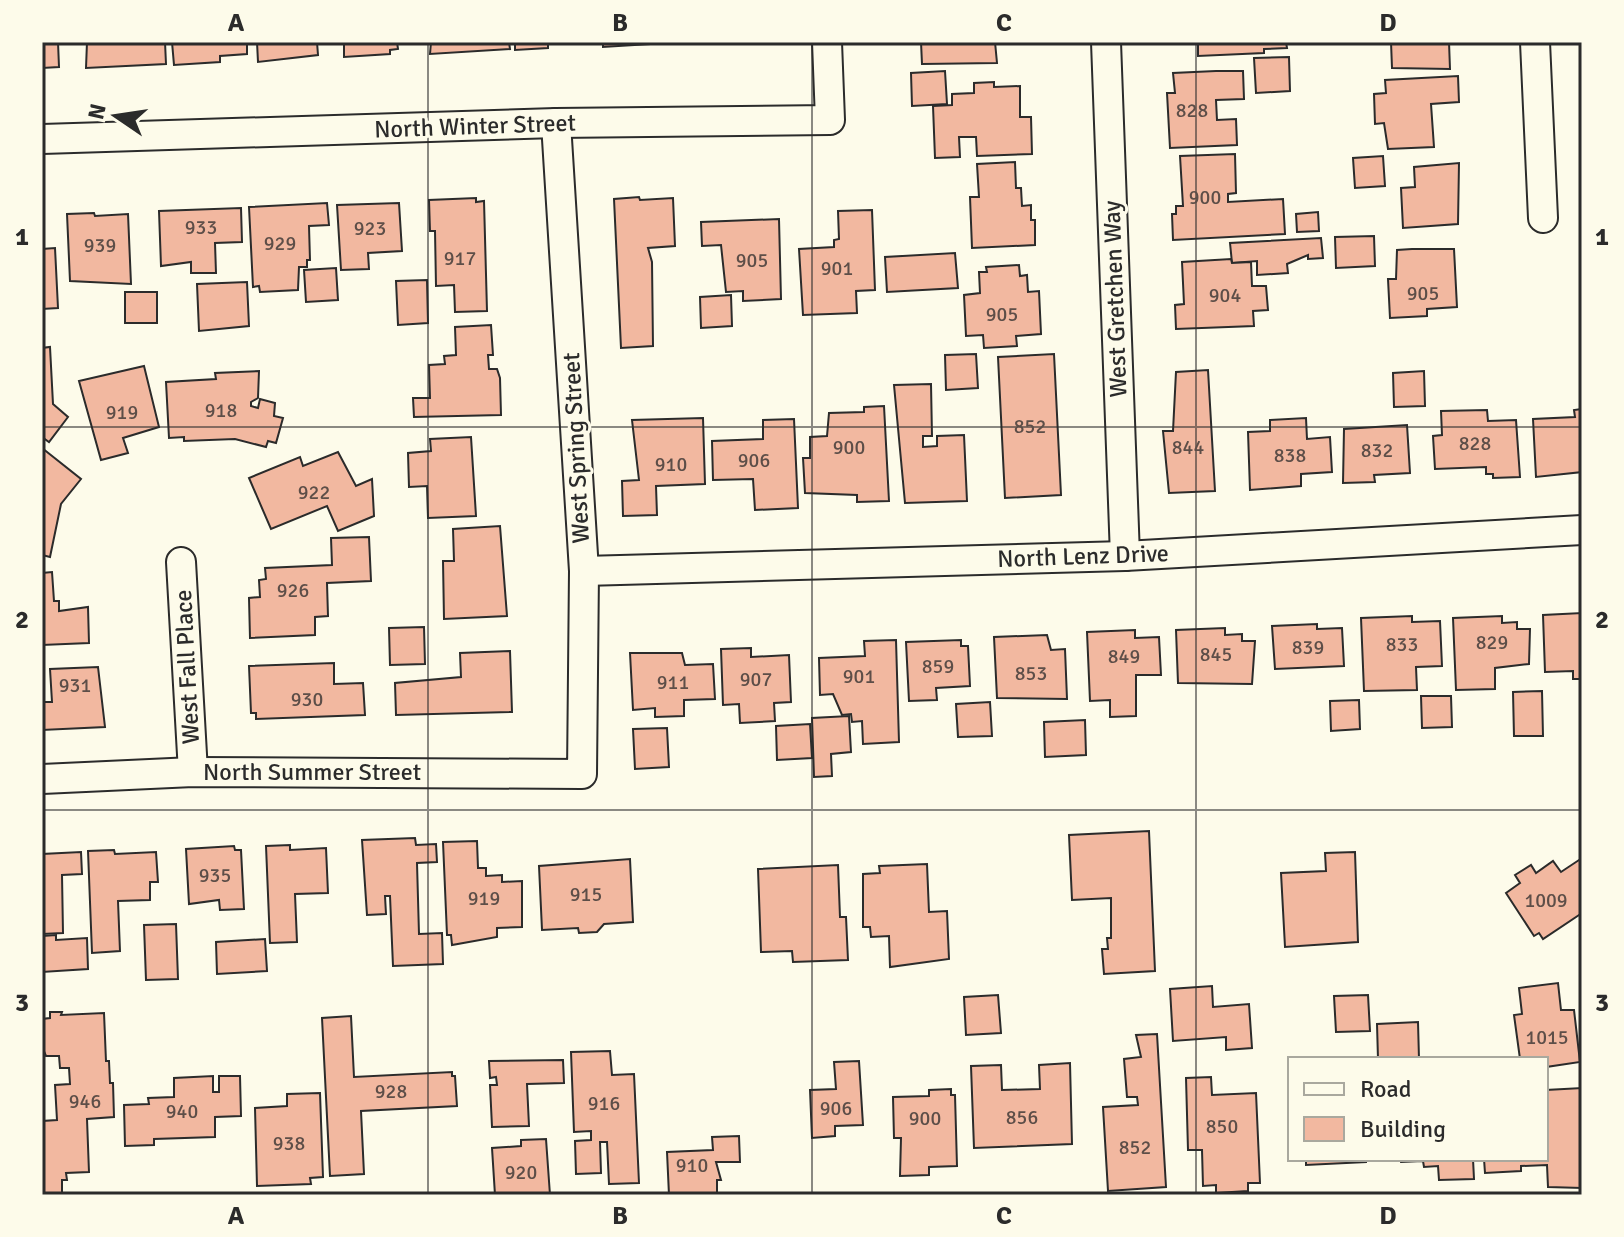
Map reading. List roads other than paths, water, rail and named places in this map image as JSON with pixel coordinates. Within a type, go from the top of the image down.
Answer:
[{"type":"street","name":"North Winter Street","points":[[42,139],[556,123],[830,120],[827,42]]},
{"type":"street","name":"West Gretchen Way","points":[[1106,42],[1125,556]]},
{"type":"street","points":[[1535,42],[1543,218]]},
{"type":"street","name":"West Spring Street","points":[[556,123],[584,571],[582,774]]},
{"type":"street","name":"North Lenz Drive","points":[[584,571],[1125,556],[1582,530]]},
{"type":"street","name":"West Fall Place","points":[[181,562],[193,772]]},
{"type":"street","name":"North Summer Street","points":[[42,779],[193,772],[582,774]]}]
